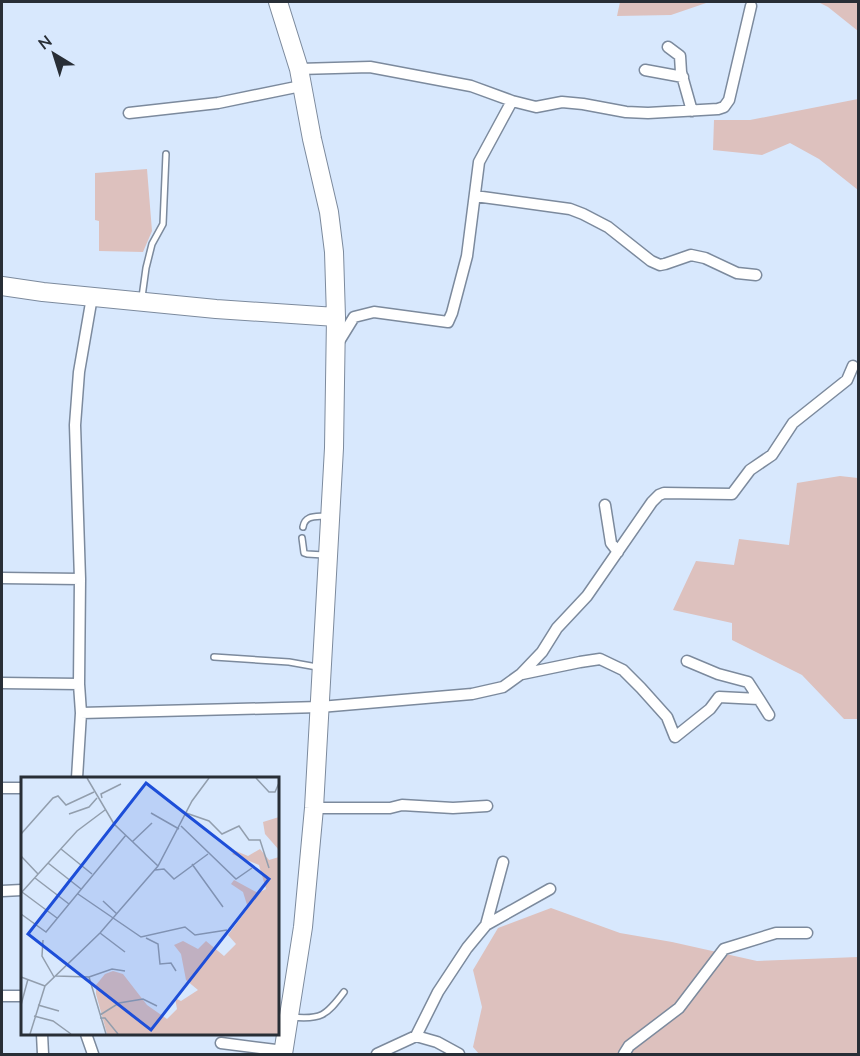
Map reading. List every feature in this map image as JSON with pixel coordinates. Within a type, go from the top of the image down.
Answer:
[{"type":"main road","points":[[279,2],[300,77],[329,212],[334,252],[336,317],[331,515],[314,808],[303,927],[283,1053]]},
{"type":"main road","points":[[2,286],[216,309],[336,317]]},
{"type":"street","points":[[129,113],[218,103],[300,77],[370,67],[471,86],[536,107],[562,102],[626,112],[718,110],[729,100],[751,6]]},
{"type":"street","points":[[668,47],[680,56],[692,111]]},
{"type":"street","points":[[645,70],[683,77]]},
{"type":"street","points":[[336,346],[354,317],[374,312],[448,322],[468,256],[479,162],[512,101]]},
{"type":"street","points":[[475,196],[570,209],[608,227],[651,261],[660,265],[692,255],[705,258],[737,273],[756,275]]},
{"type":"street","points":[[77,777],[81,713],[75,425],[79,372],[92,297]]},
{"type":"street","points":[[81,713],[320,707],[472,694],[504,687],[521,674],[542,652],[557,628],[587,596],[659,495],[732,495],[750,470],[772,456],[793,423],[847,380],[853,366]]},
{"type":"street","points":[[605,505],[611,543],[618,552]]},
{"type":"street","points":[[2,578],[80,579]]},
{"type":"street","points":[[521,674],[600,659],[623,670],[641,688],[667,717],[675,737],[710,709],[719,697],[759,699]]},
{"type":"street","points":[[687,661],[718,674],[748,682],[769,715]]},
{"type":"street","points":[[2,683],[79,684]]},
{"type":"street","points":[[2,788],[21,788]]},
{"type":"street","points":[[314,808],[390,808],[402,805],[453,808],[487,806]]},
{"type":"street","points":[[486,925],[503,862]]},
{"type":"street","points":[[377,1054],[416,1036],[438,992],[467,948],[486,925],[550,889]]},
{"type":"street","points":[[2,891],[21,890]]},
{"type":"street","points":[[624,1054],[629,1046],[679,1008],[724,949],[776,933],[807,933]]},
{"type":"street","points":[[2,996],[21,996]]},
{"type":"street","points":[[42,1035],[43,1054]]},
{"type":"street","points":[[86,1035],[93,1054]]},
{"type":"street","points":[[416,1036],[437,1042],[459,1054]]},
{"type":"street","points":[[221,1043],[283,1053]]},
{"type":"lane","points":[[141,302],[152,244],[163,224],[166,154]]},
{"type":"lane","points":[[303,527],[306,518],[331,515]]},
{"type":"lane","points":[[302,538],[304,553],[329,555]]},
{"type":"lane","points":[[214,657],[289,662],[322,668]]},
{"type":"lane","points":[[289,1017],[310,1019],[324,1014],[332,1008],[344,992]]},
{"type":"shaded area","points":[[620,2],[709,2],[671,15],[617,16]]},
{"type":"shaded area","points":[[818,2],[858,2],[858,31],[828,7]]},
{"type":"shaded area","points":[[858,99],[858,190],[819,159],[790,143],[762,155],[713,150],[714,120],[750,120]]},
{"type":"shaded area","points":[[147,169],[152,231],[143,252],[99,251],[99,221],[95,220],[95,173]]},
{"type":"shaded area","points":[[840,476],[858,478],[858,719],[844,719],[802,675],[732,640],[732,623],[673,610],[696,561],[734,565],[739,539],[789,545],[797,483]]},
{"type":"shaded area","points":[[551,908],[620,933],[757,961],[858,957],[858,1054],[479,1054],[473,1047],[482,1007],[473,970],[498,928]]}]
